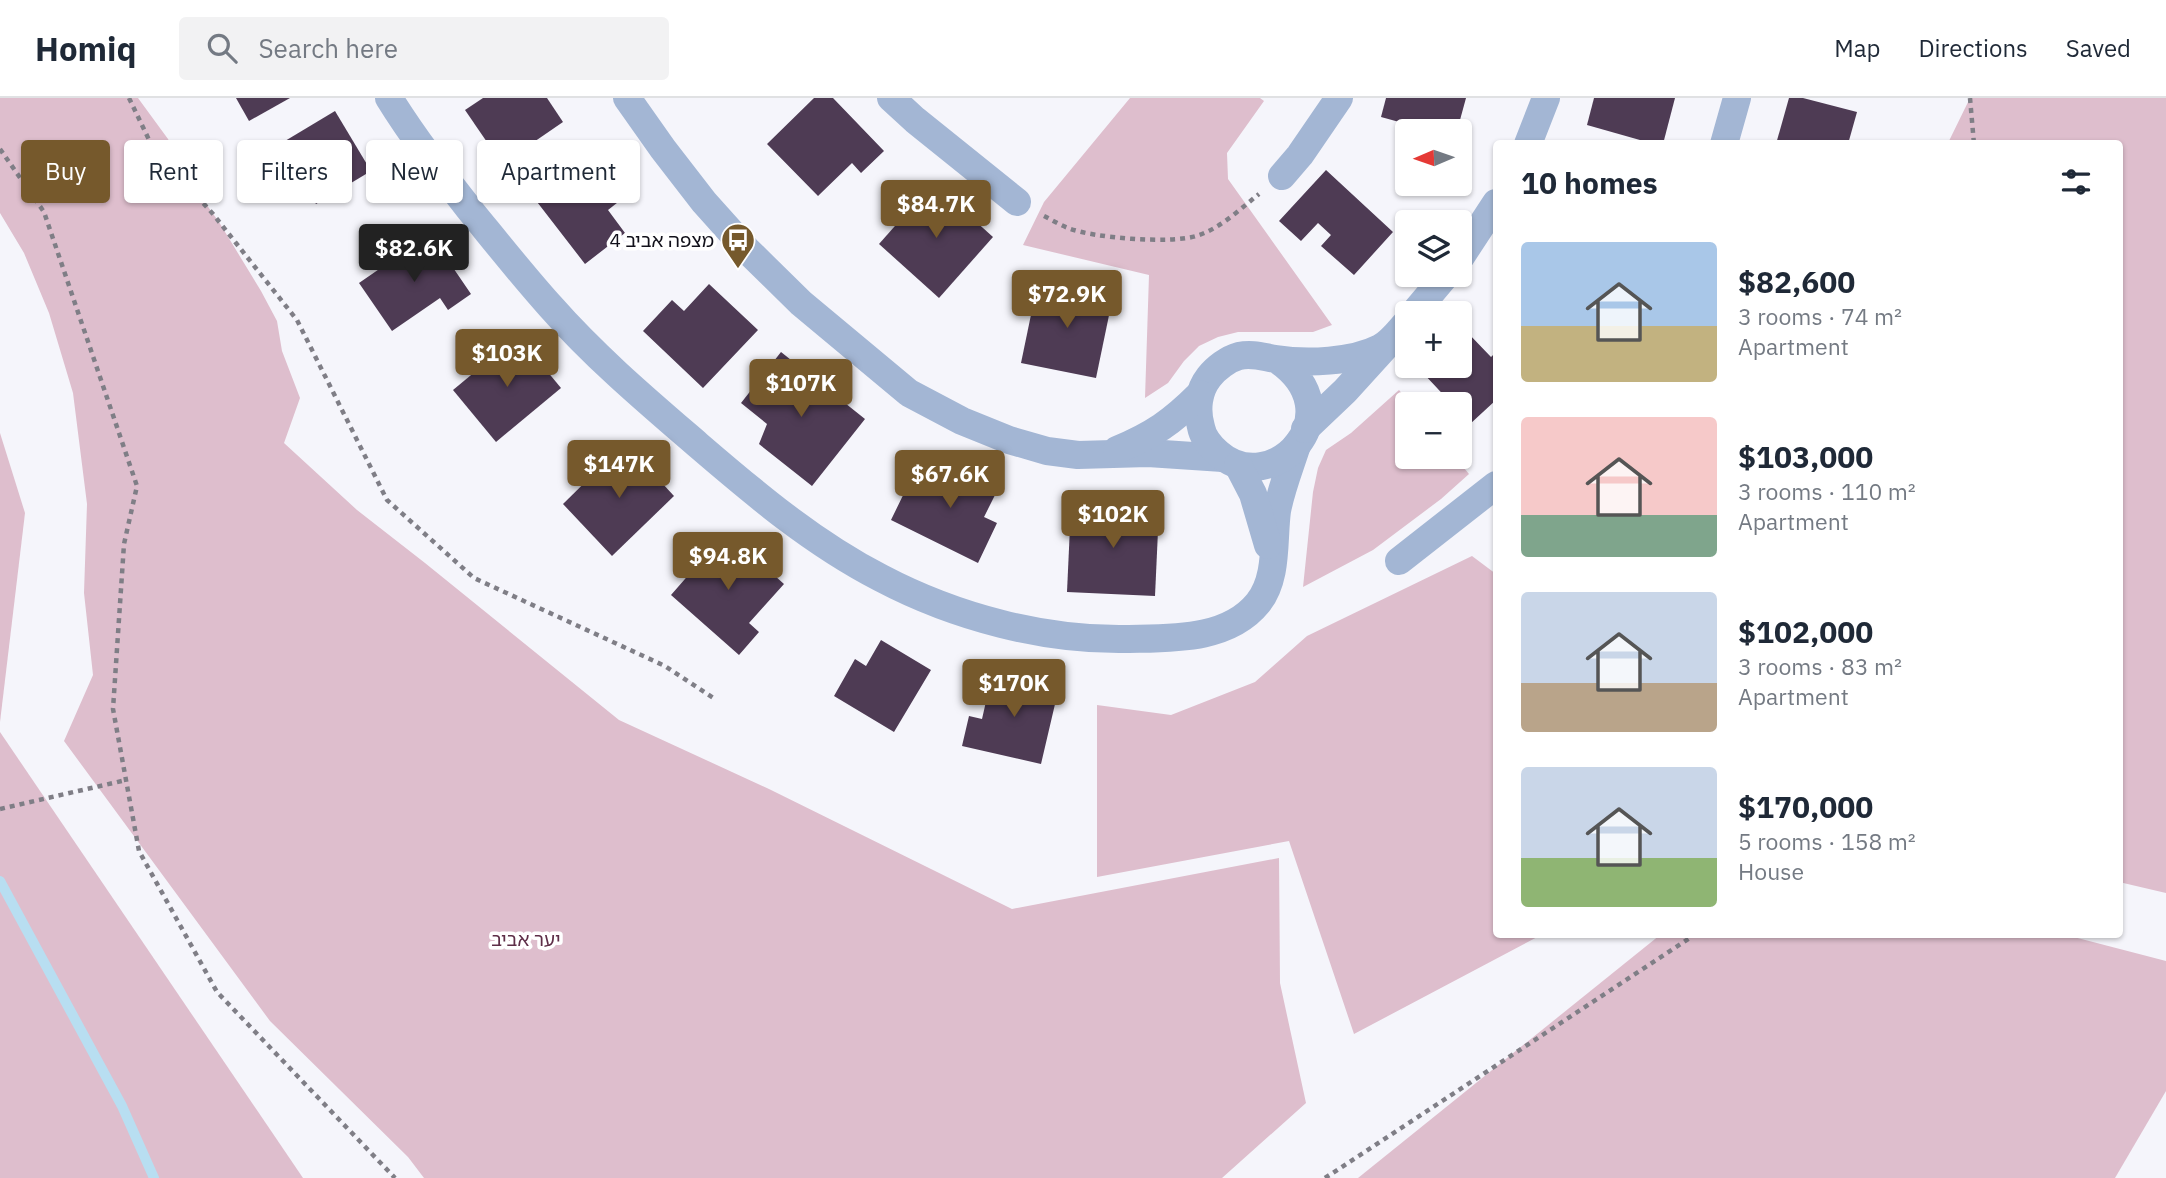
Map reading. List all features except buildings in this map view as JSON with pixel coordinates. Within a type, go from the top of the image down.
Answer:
[{"type":"street","points":[[389,98],[439,170],[552,308],[611,367],[762,500],[832,550],[883,579],[944,605],[992,620],[1052,634],[1104,640],[1196,635],[1222,628],[1242,618],[1260,601],[1272,564],[1277,510],[1308,421],[1309,402],[1303,385],[1292,370],[1276,359]]},
{"type":"street","points":[[627,98],[687,181],[748,251],[801,303],[909,393],[962,421],[1009,440],[1047,451],[1077,455],[1148,453],[1231,461],[1255,467],[1273,463],[1290,453],[1301,437],[1395,336]]},
{"type":"street","points":[[891,98],[1017,202]]},
{"type":"street","points":[[1282,176],[1300,155],[1339,98]]},
{"type":"street","points":[[1530,140],[1546,98]]},
{"type":"street","points":[[1725,140],[1737,98]]},
{"type":"street","points":[[1472,240],[1493,208]]},
{"type":"street","points":[[1424,301],[1436,287]]},
{"type":"street","points":[[1272,564],[1254,494],[1231,461],[1210,446],[1202,432],[1198,413],[1200,394],[1208,377],[1222,364],[1239,356],[1258,354],[1276,359],[1321,361],[1359,355],[1382,347],[1395,335]]},
{"type":"street","points":[[1104,455],[1156,432],[1177,417],[1200,394]]},
{"type":"street","points":[[1399,561],[1493,487]]},
{"type":"path","points":[[129,98],[151,144],[213,214],[297,320],[387,500],[474,578],[665,666],[715,699]]},
{"type":"path","points":[[1970,98],[1974,140]]},
{"type":"path","points":[[0,149],[44,212],[137,486],[124,544],[113,709],[139,851],[217,992],[395,1178]]},
{"type":"path","points":[[1017,202],[1070,229],[1127,239],[1172,239],[1196,236],[1225,221],[1282,176]]},
{"type":"path","points":[[0,809],[126,780]]},
{"type":"path","points":[[1325,1178],[1690,938]]},
{"type":"green space","name":"יער אביב","points":[[0,98],[138,98],[169,140],[124,140],[124,203],[205,203],[219,222],[277,321],[282,351],[300,398],[284,443],[357,510],[619,720],[769,789],[1012,909],[1279,858],[1280,983],[1306,1103],[1222,1178],[424,1178],[408,1157],[270,1021],[64,741],[93,675],[84,593],[87,504],[73,393],[49,313],[24,253],[0,213]]},
{"type":"green space","points":[[1130,98],[1260,98],[1264,101],[1227,153],[1228,179],[1332,325],[1313,332],[1238,332],[1218,337],[1199,346],[1168,383],[1145,398],[1149,275],[1023,245],[1044,202]]},
{"type":"green space","points":[[1970,98],[2166,98],[2166,893],[2123,883],[2123,140],[1949,140]]},
{"type":"green space","points":[[1395,394],[1395,469],[1465,469],[1469,474],[1441,499],[1373,550],[1303,587],[1318,468],[1326,450],[1351,433]]},
{"type":"green space","points":[[0,433],[25,513],[0,722]]},
{"type":"green space","points":[[1472,556],[1493,572],[1493,938],[1535,938],[1354,1034],[1289,841],[1097,877],[1097,705],[1171,715],[1255,682],[1307,636]]},
{"type":"green space","points":[[0,732],[303,1178],[0,1178]]},
{"type":"green space","points":[[1656,938],[2078,938],[2166,961],[2166,1091],[2115,1178],[1358,1178]]},
{"type":"waterway","points":[[0,881],[122,1106],[154,1178]]},
{"type":"place","name":"מצפה אביב 4","points":[[738,270]]}]
